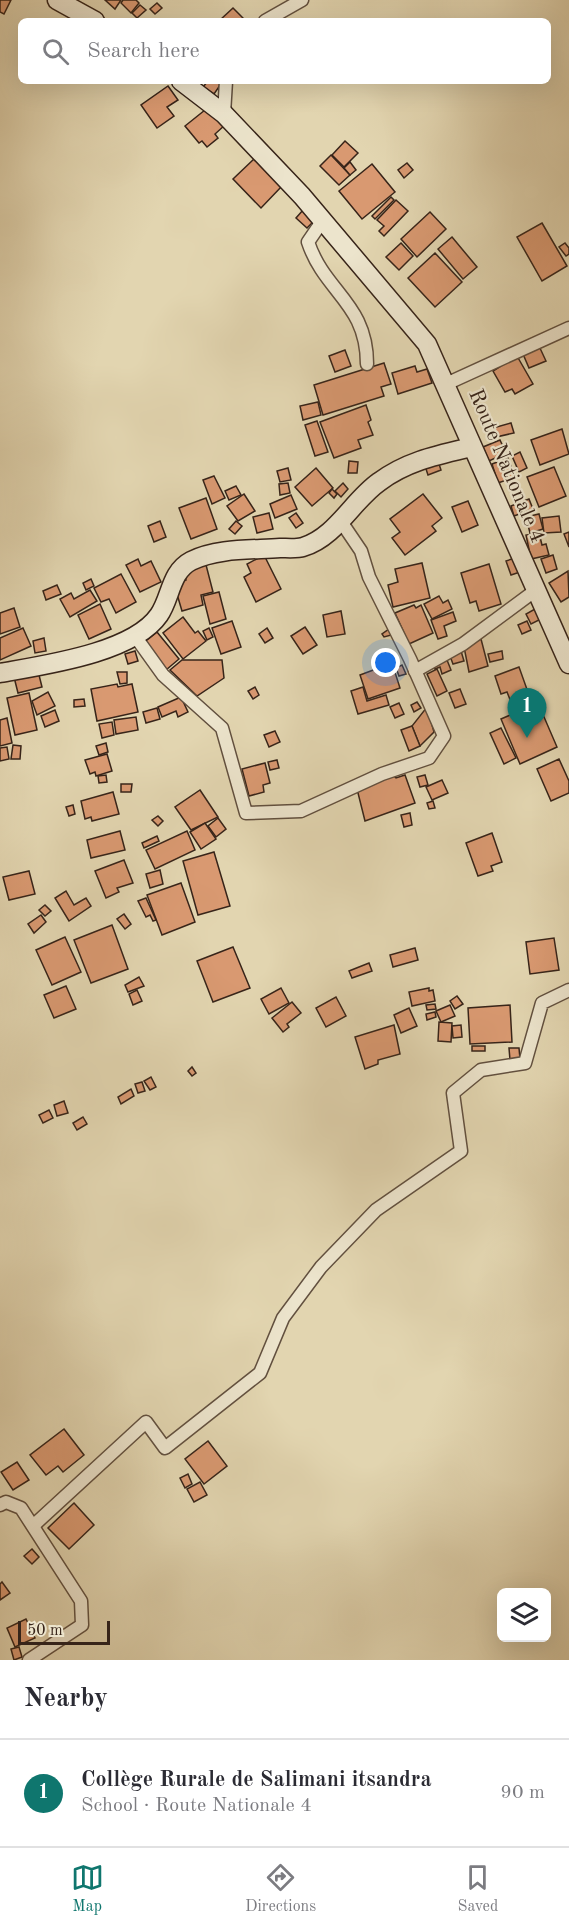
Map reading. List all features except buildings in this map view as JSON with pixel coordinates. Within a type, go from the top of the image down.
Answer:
[{"type":"main road","points":[[57,0],[90,18]]},
{"type":"main road","name":"Route Nationale 4","points":[[185,84],[224,114],[323,220],[427,344],[569,664]]},
{"type":"main road","points":[[0,673],[78,658],[146,632],[161,613],[170,587],[182,567],[190,561],[213,553],[303,547],[330,530],[378,482],[415,460],[472,447]]},
{"type":"street","points":[[270,18],[302,0]]},
{"type":"street","points":[[224,114],[226,84]]},
{"type":"street","points":[[323,220],[308,242],[314,259],[359,318],[367,343],[368,364]]},
{"type":"street","points":[[446,384],[569,328]]},
{"type":"street","points":[[135,636],[163,675],[222,729],[246,813],[301,811],[382,774],[429,758],[444,736],[369,577],[361,551],[340,520]]},
{"type":"street","points":[[415,671],[463,644],[536,590]]},
{"type":"street","points":[[33,1525],[146,1422],[165,1448],[260,1373],[283,1318],[321,1267],[376,1210],[461,1151],[453,1093],[482,1070],[525,1063],[542,1003],[569,990]]},
{"type":"street","points":[[0,1506],[6,1502],[21,1508],[81,1601],[82,1625],[28,1660]]},
{"type":"place","name":"Collège Rurale de Salimani itsandra","points":[[527,738]]}]
